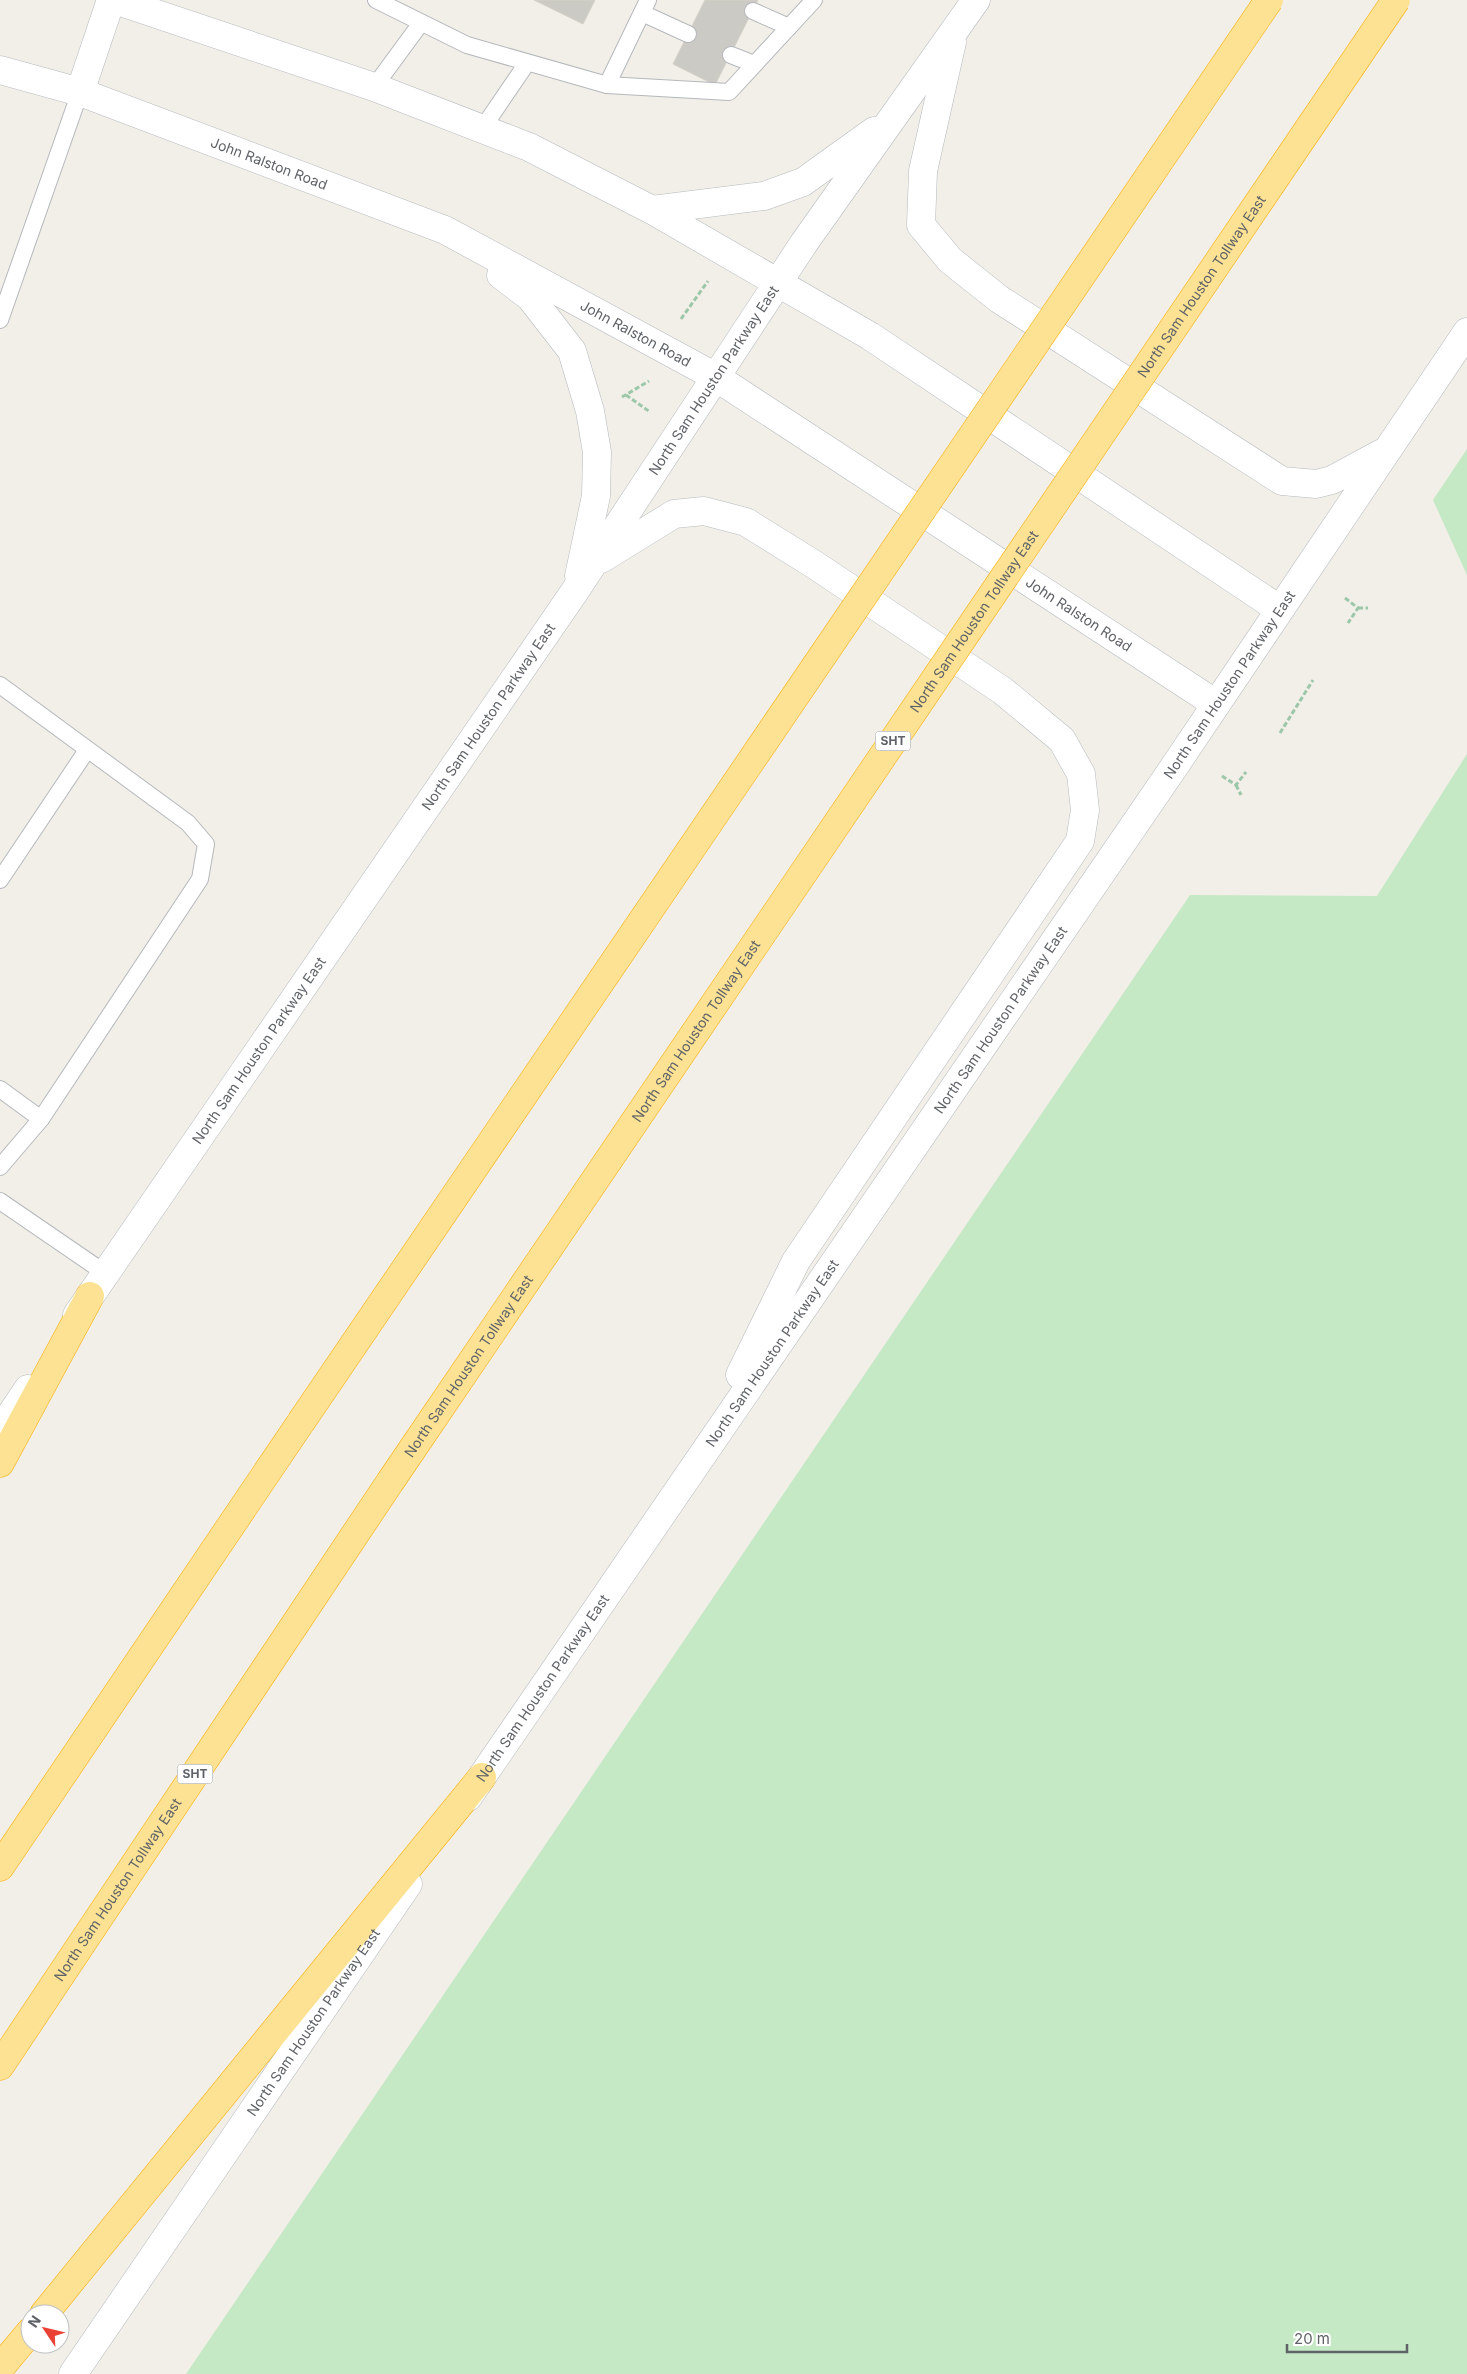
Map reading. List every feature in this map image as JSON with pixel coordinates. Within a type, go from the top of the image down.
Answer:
[{"type":"highway","points":[[0,1867],[1269,0]]},
{"type":"highway","name":"North Sam Houston Tollway East","points":[[0,2066],[390,1482],[1396,0]]},
{"type":"highway","points":[[0,1463],[90,1296]]},
{"type":"highway","points":[[52,2304],[482,1777]]},
{"type":"highway","points":[[0,2368],[20,2344]]},
{"type":"main road","points":[[80,92],[111,0]]},
{"type":"main road","points":[[116,0],[374,87],[529,147],[652,210],[870,336],[1279,609]]},
{"type":"main road","name":"North Sam Houston Parkway East","points":[[0,1431],[105,1273],[576,591],[714,376],[890,120],[976,0]]},
{"type":"main road","points":[[955,30],[923,171],[921,225],[950,260],[999,299],[1282,481],[1316,484],[1332,480],[1387,450]]},
{"type":"main road","name":"John Ralston Road","points":[[0,70],[80,92],[445,230],[714,376],[1216,704]]},
{"type":"main road","points":[[652,210],[752,200],[803,182],[890,120]]},
{"type":"main road","points":[[445,230],[530,298],[572,351],[590,411],[597,452],[596,496],[576,591]]},
{"type":"main road","name":"North Sam Houston Parkway East","points":[[73,2374],[1216,704],[1467,332]]},
{"type":"main road","points":[[594,563],[674,514],[704,511],[746,522],[815,565],[1003,691],[1062,740],[1081,774],[1085,810],[1080,841],[796,1261],[698,1461]]},
{"type":"lane","points":[[376,0],[421,24],[467,45],[607,85],[729,92],[814,0]]},
{"type":"lane","points":[[607,85],[645,7],[688,34]]},
{"type":"lane","points":[[753,11],[788,26]]},
{"type":"lane","points":[[374,87],[421,24]]},
{"type":"lane","points":[[731,54],[754,64]]},
{"type":"lane","points":[[482,129],[527,63]]},
{"type":"lane","points":[[0,320],[80,92]]},
{"type":"lane","points":[[0,685],[188,824],[206,844],[200,879],[41,1118],[0,1167]]},
{"type":"lane","points":[[0,880],[87,750]]},
{"type":"lane","points":[[0,1089],[41,1118]]},
{"type":"lane","points":[[0,1201],[105,1273]]},
{"type":"path","points":[[680,322],[711,276]]},
{"type":"path","points":[[618,399],[650,380]]},
{"type":"path","points":[[626,395],[650,412]]},
{"type":"path","points":[[1345,598],[1358,608],[1368,608]]},
{"type":"path","points":[[1348,623],[1358,608]]},
{"type":"path","points":[[1280,733],[1313,680]]},
{"type":"path","points":[[1236,785],[1246,772]]},
{"type":"path","points":[[1222,776],[1236,785],[1241,795]]},
{"type":"green space","points":[[1467,449],[1467,575],[1433,500]]},
{"type":"green space","points":[[1467,754],[1467,2374],[186,2374],[1190,895],[1377,896]]},
{"type":"building","points":[[534,0],[595,0],[583,24]]},
{"type":"building","points":[[705,0],[758,0],[715,85],[673,64]]}]
